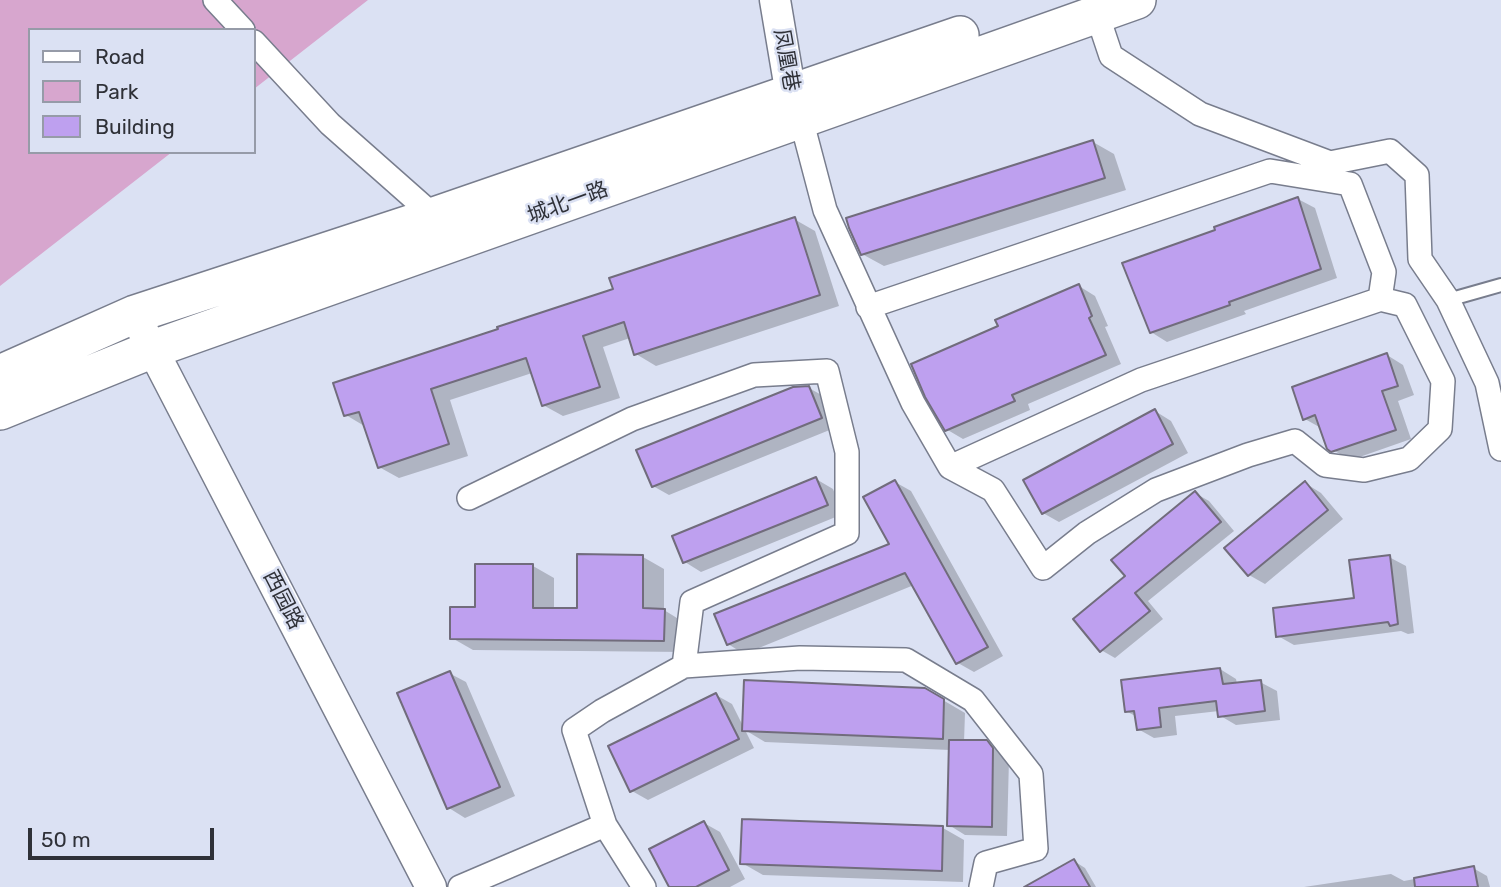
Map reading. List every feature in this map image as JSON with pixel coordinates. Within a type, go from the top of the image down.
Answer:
[{"type":"main road","name":"城北一路","points":[[0,411],[152,349],[796,107],[1060,0]]},
{"type":"main road","name":"城北一路","points":[[0,374],[135,314],[434,216],[796,107],[1137,0]]},
{"type":"street","points":[[215,0],[241,28]]},
{"type":"street","name":"凤凰巷","points":[[775,0],[796,107]]},
{"type":"street","points":[[1097,14],[1111,56],[1200,114],[1330,163],[1390,151],[1418,175],[1420,260],[1448,299],[1487,383],[1501,449]]},
{"type":"street","points":[[256,43],[330,124],[434,216]]},
{"type":"street","points":[[796,107],[825,210],[913,403],[950,467],[993,490],[1043,568],[1087,533],[1156,490],[1283,444],[1295,441],[1325,465],[1364,470],[1409,458],[1440,429],[1443,381],[1405,305],[1381,299],[1141,380],[950,467]]},
{"type":"street","points":[[867,307],[1270,171],[1350,184],[1384,272],[1381,299]]},
{"type":"street","name":"西园路","points":[[135,314],[431,887]]},
{"type":"street","points":[[469,498],[632,419],[754,375],[827,371],[847,452],[847,533],[692,602],[684,666]]},
{"type":"street","points":[[644,887],[605,825],[574,730],[602,711],[684,666],[800,658],[906,660],[972,700],[1031,774],[1037,849],[986,863],[981,887]]},
{"type":"street","points":[[460,887],[605,825]]},
{"type":"lane","points":[[1448,299],[1501,285]]},
{"type":"green space","points":[[0,0],[368,0],[256,87],[256,28],[28,28],[28,154],[169,154],[0,286]]},
{"type":"building","points":[[1093,140],[1105,178],[861,255],[849,228],[846,218]]},
{"type":"building","points":[[1298,197],[1321,269],[1150,333],[1122,263]]},
{"type":"building","points":[[795,217],[820,295],[634,355],[624,322],[583,336],[600,387],[542,406],[526,358],[431,389],[449,444],[378,468],[359,412],[344,416],[333,383],[613,289],[609,278]]},
{"type":"building","points":[[1079,284],[1092,316],[1089,318],[1106,355],[1012,395],[1015,401],[945,431],[925,397],[911,364],[998,326],[995,320]]},
{"type":"building","points":[[1387,353],[1398,386],[1382,391],[1396,430],[1331,452],[1327,449],[1315,415],[1303,420],[1292,387]]},
{"type":"building","points":[[809,386],[822,418],[652,487],[636,450],[793,387]]},
{"type":"building","points":[[1155,409],[1173,444],[1042,514],[1023,480]]},
{"type":"building","points":[[816,477],[828,505],[683,563],[672,536]]},
{"type":"building","points":[[895,480],[988,647],[956,664],[905,573],[727,645],[714,614],[889,544],[863,497]]},
{"type":"building","points":[[1305,481],[1328,510],[1248,576],[1224,548]]},
{"type":"building","points":[[1195,491],[1221,522],[1135,593],[1150,611],[1100,652],[1073,619],[1125,576],[1111,560]]},
{"type":"building","points":[[577,554],[643,555],[643,608],[665,609],[664,641],[450,639],[450,607],[475,607],[475,564],[533,564],[533,608],[577,608]]},
{"type":"building","points":[[1390,555],[1398,624],[1390,626],[1388,622],[1276,637],[1273,608],[1354,598],[1349,560]]},
{"type":"building","points":[[1220,668],[1223,684],[1261,680],[1265,711],[1218,717],[1216,701],[1159,708],[1161,727],[1137,730],[1134,711],[1125,712],[1121,680]]},
{"type":"building","points":[[450,671],[500,787],[447,809],[397,693]]},
{"type":"building","points":[[744,680],[925,688],[944,699],[943,739],[742,731]]},
{"type":"building","points":[[716,693],[739,739],[630,792],[608,746]]},
{"type":"building","points":[[949,740],[987,740],[993,748],[992,827],[947,826]]},
{"type":"building","points":[[742,819],[943,826],[942,871],[740,864]]},
{"type":"building","points":[[704,821],[729,870],[696,887],[669,887],[649,849]]},
{"type":"building","points":[[1074,859],[1090,887],[1024,887]]},
{"type":"building","points":[[1474,866],[1478,887],[1415,887],[1414,878]]}]
